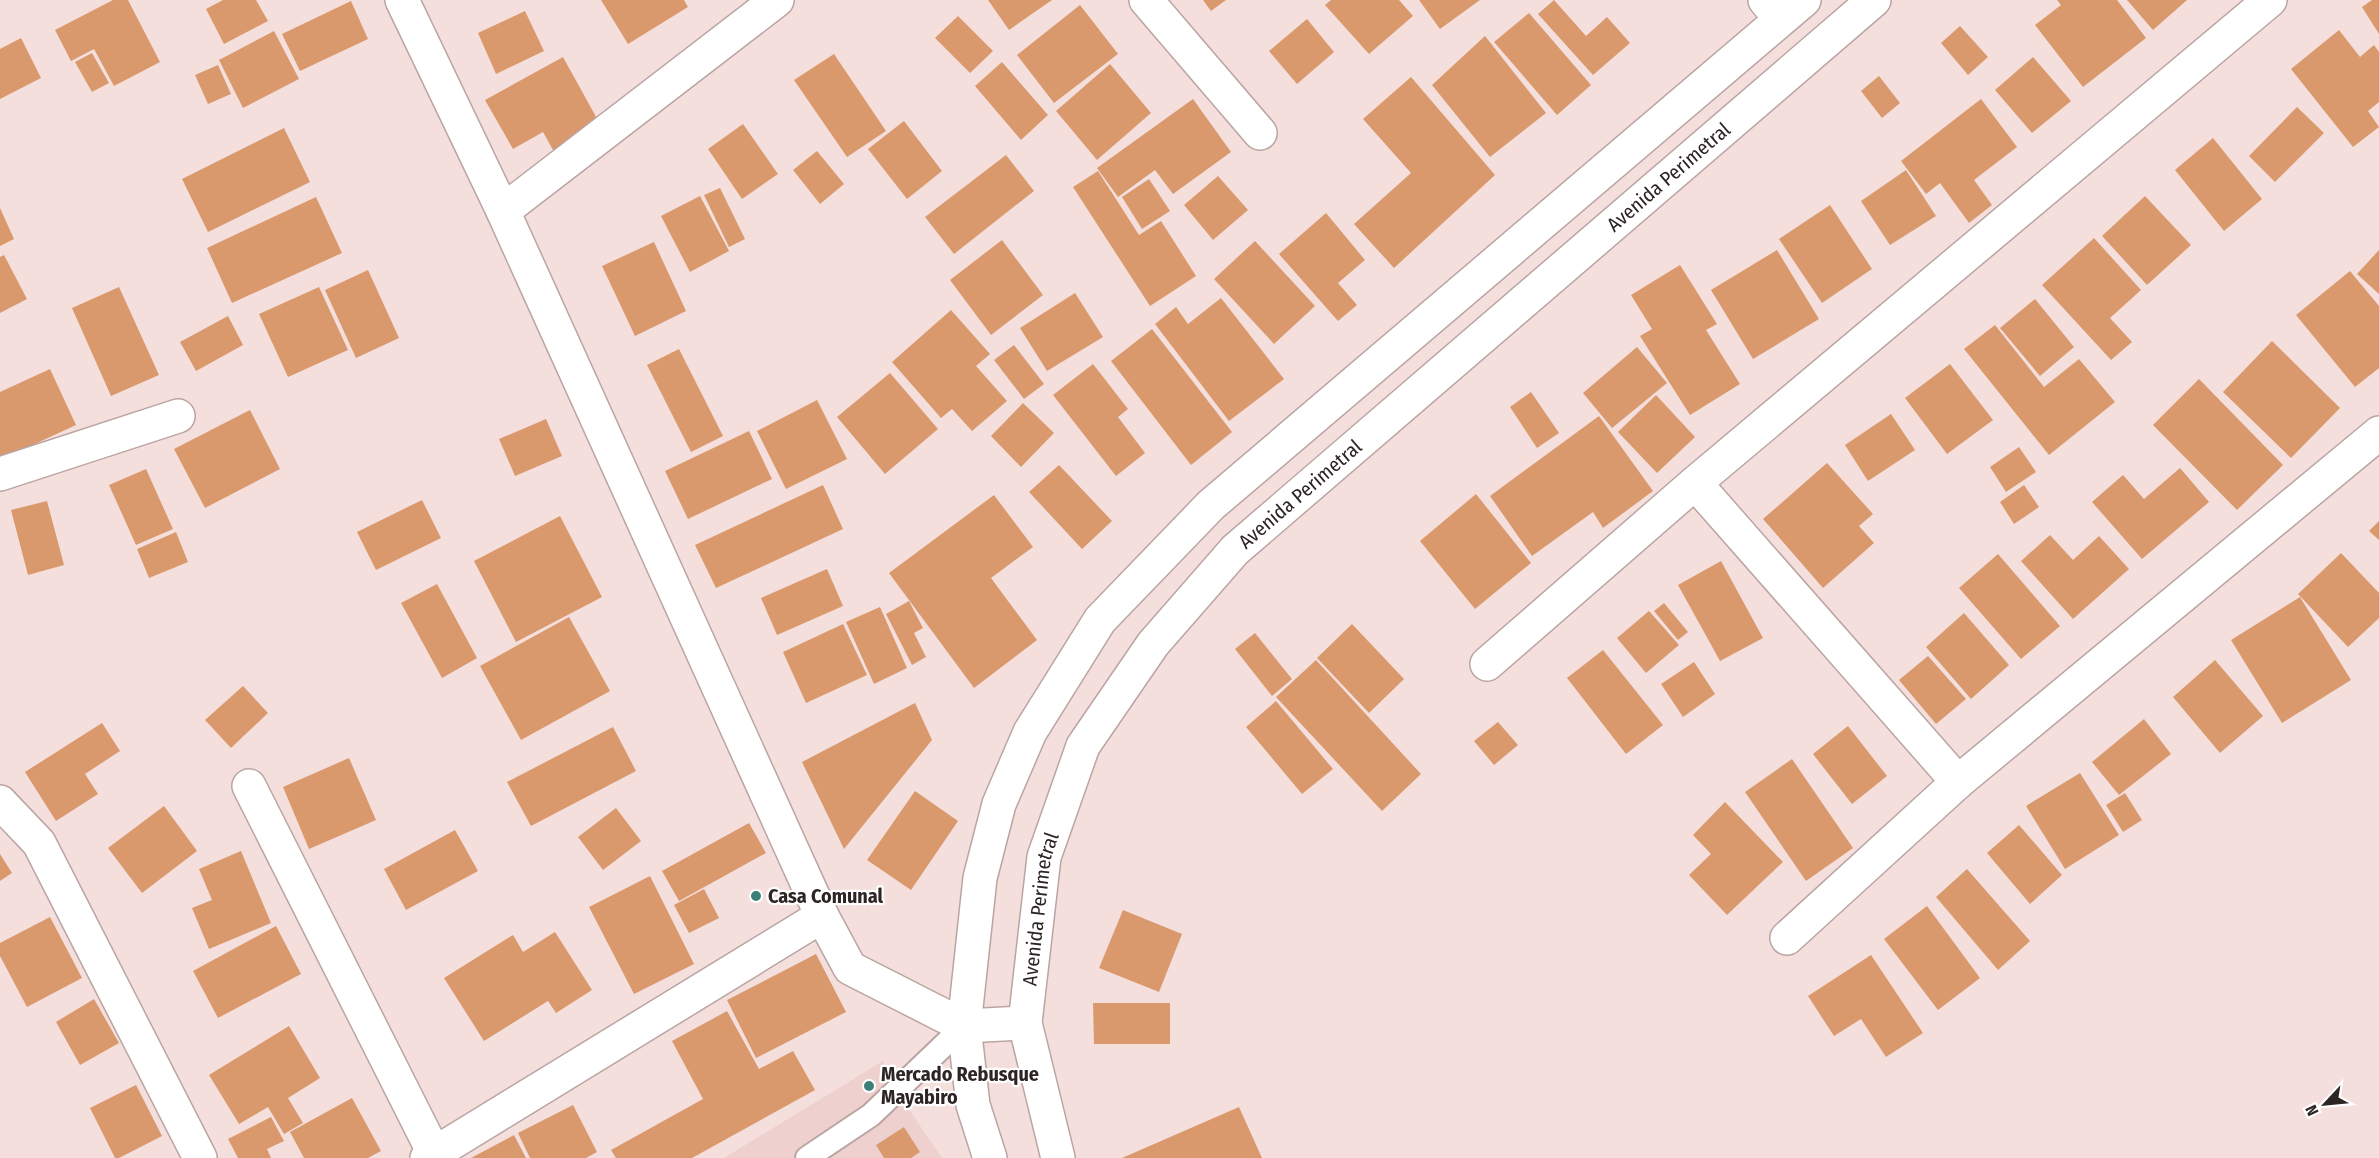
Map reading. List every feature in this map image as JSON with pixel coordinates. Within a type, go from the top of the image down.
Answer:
[{"type":"street","points":[[402,0],[503,211],[822,916],[850,968],[964,1026],[1025,1023]]},
{"type":"street","points":[[503,211],[777,0]]},
{"type":"street","points":[[1146,0],[1260,133]]},
{"type":"street","name":"Avenida Perimetral","points":[[1058,1158],[1025,1023],[1044,857],[1083,746],[1153,644],[1235,550],[1874,0]]},
{"type":"street","points":[[1487,664],[1695,483],[2270,0]]},
{"type":"street","points":[[990,1158],[973,1105],[964,1026],[980,878],[999,804],[1030,732],[1100,620],[1211,505],[1783,6]]},
{"type":"street","points":[[0,474],[178,416]]},
{"type":"street","points":[[1787,938],[1958,782],[2379,433]]},
{"type":"street","points":[[1695,483],[1958,782]]},
{"type":"street","points":[[249,786],[430,1156],[822,916]]},
{"type":"street","points":[[0,802],[39,843],[200,1158]]},
{"type":"lane","points":[[807,1158],[872,1115],[964,1026]]},
{"type":"shaded area","name":"Mercado Rebusque Mayabiro","points":[[883,1061],[910,1111],[942,1158],[724,1158]]},
{"type":"building","points":[[113,0],[128,0],[160,62],[114,86],[94,49],[71,61],[55,30]]},
{"type":"building","points":[[223,0],[256,0],[268,21],[224,44],[206,9]]},
{"type":"building","points":[[601,0],[684,0],[688,7],[628,44]]},
{"type":"building","points":[[988,0],[1052,0],[1009,30]]},
{"type":"building","points":[[1203,0],[1226,0],[1211,11]]},
{"type":"building","points":[[1331,0],[1399,0],[1413,16],[1369,54],[1325,5]]},
{"type":"building","points":[[1419,0],[1480,0],[1440,29]]},
{"type":"building","points":[[1554,0],[1586,36],[1607,17],[1630,43],[1593,75],[1538,14]]},
{"type":"building","points":[[2057,0],[2117,0],[2146,38],[2083,87],[2035,25],[2061,5]]},
{"type":"building","points":[[2127,0],[2187,0],[2153,30]]},
{"type":"building","points":[[2372,0],[2379,0],[2379,34],[2362,7]]},
{"type":"building","points":[[351,1],[368,39],[300,71],[282,34]]},
{"type":"building","points":[[1080,5],[1118,54],[1054,103],[1017,55]]},
{"type":"building","points":[[525,11],[544,51],[496,74],[478,33]]},
{"type":"building","points":[[1529,13],[1591,85],[1557,115],[1494,42]]},
{"type":"building","points":[[958,16],[993,51],[970,73],[935,38]]},
{"type":"building","points":[[1307,19],[1334,52],[1297,84],[1269,51]]},
{"type":"building","points":[[1960,26],[1988,57],[1968,75],[1941,43]]},
{"type":"building","points":[[2339,30],[2360,57],[2374,45],[2379,52],[2379,102],[2368,111],[2379,127],[2353,147],[2291,69]]},
{"type":"building","points":[[274,31],[299,79],[243,108],[219,60]]},
{"type":"building","points":[[1485,36],[1546,113],[1490,157],[1432,85]]},
{"type":"building","points":[[21,38],[41,78],[0,99],[0,49]]},
{"type":"building","points":[[92,53],[109,83],[92,92],[75,62]]},
{"type":"building","points":[[834,54],[886,131],[847,157],[794,80]]},
{"type":"building","points":[[563,57],[600,124],[553,150],[543,132],[513,149],[485,100]]},
{"type":"building","points":[[2033,57],[2071,101],[2032,133],[1995,90]]},
{"type":"building","points":[[1002,62],[1048,115],[1021,140],[975,86]]},
{"type":"building","points":[[1110,64],[1151,113],[1097,160],[1056,111]]},
{"type":"building","points":[[218,65],[231,94],[208,104],[195,75]]},
{"type":"building","points":[[1879,76],[1900,103],[1882,118],[1861,91]]},
{"type":"building","points":[[1411,77],[1495,175],[1394,268],[1354,224],[1411,173],[1363,119]]},
{"type":"building","points":[[1193,99],[1231,152],[1173,194],[1155,170],[1118,197],[1097,168]]},
{"type":"building","points":[[1981,99],[2017,147],[1974,180],[1992,205],[1969,223],[1940,183],[1926,194],[1901,161]]},
{"type":"building","points":[[2297,107],[2324,133],[2275,182],[2249,156]]},
{"type":"building","points":[[904,121],[942,171],[907,199],[868,149]]},
{"type":"building","points":[[743,124],[778,174],[742,199],[708,149]]},
{"type":"building","points":[[284,128],[310,182],[208,232],[182,179]]},
{"type":"building","points":[[2213,138],[2262,199],[2224,231],[2175,170]]},
{"type":"building","points":[[817,151],[844,184],[820,204],[793,170]]},
{"type":"building","points":[[1006,155],[1034,191],[954,254],[925,217]]},
{"type":"building","points":[[1906,170],[1936,216],[1890,245],[1861,201]]},
{"type":"building","points":[[1098,171],[1139,235],[1161,221],[1196,276],[1150,306],[1073,187]]},
{"type":"building","points":[[1218,176],[1248,210],[1213,240],[1184,205]]},
{"type":"building","points":[[1149,179],[1170,211],[1142,229],[1122,197]]},
{"type":"building","points":[[720,188],[745,239],[729,247],[704,195]]},
{"type":"building","points":[[700,196],[729,251],[690,272],[661,216]]},
{"type":"building","points":[[2145,196],[2191,245],[2147,285],[2102,236]]},
{"type":"building","points":[[316,197],[342,253],[232,303],[207,248]]},
{"type":"building","points":[[1830,205],[1872,269],[1822,303],[1779,239]]},
{"type":"building","points":[[0,208],[14,239],[0,246]]},
{"type":"building","points":[[1326,213],[1365,260],[1338,283],[1357,305],[1338,321],[1279,254]]},
{"type":"building","points":[[2094,238],[2141,290],[2110,318],[2132,342],[2111,360],[2042,285]]},
{"type":"building","points":[[1002,240],[1043,295],[991,335],[950,280]]},
{"type":"building","points":[[1255,241],[1315,306],[1274,344],[1214,279]]},
{"type":"building","points":[[654,242],[686,311],[635,336],[602,266]]},
{"type":"building","points":[[1777,250],[1819,319],[1753,359],[1711,290]]},
{"type":"building","points":[[2379,250],[2379,294],[2357,274]]},
{"type":"building","points":[[4,255],[27,299],[0,313],[0,257]]},
{"type":"building","points":[[1680,265],[1717,324],[1706,330],[1740,384],[1690,415],[1640,336],[1652,329],[1631,295]]},
{"type":"building","points":[[368,270],[399,338],[356,358],[325,290]]},
{"type":"building","points":[[2350,271],[2379,306],[2379,368],[2355,387],[2296,315]]},
{"type":"building","points":[[119,287],[159,375],[111,396],[72,308]]},
{"type":"building","points":[[319,287],[348,350],[288,377],[259,314]]},
{"type":"building","points":[[1075,293],[1103,337],[1047,371],[1020,328]]},
{"type":"building","points":[[1221,298],[1284,379],[1229,421],[1155,324],[1176,307],[1188,324]]},
{"type":"building","points":[[2035,299],[2074,347],[2040,376],[2000,328]]},
{"type":"building","points":[[951,310],[990,354],[976,366],[1007,401],[972,431],[952,409],[941,418],[892,362]]},
{"type":"building","points":[[228,316],[243,345],[196,371],[180,342]]},
{"type":"building","points":[[1995,325],[2044,387],[2079,359],[2115,402],[2049,455],[1964,349]]},
{"type":"building","points":[[1152,329],[1232,432],[1191,465],[1111,361]]},
{"type":"building","points":[[2272,341],[2340,408],[2291,458],[2223,392]]},
{"type":"building","points":[[1014,345],[1044,384],[1024,399],[994,360]]},
{"type":"building","points":[[1637,347],[1667,383],[1612,428],[1583,393]]},
{"type":"building","points":[[679,349],[723,436],[691,452],[647,365]]},
{"type":"building","points":[[1093,364],[1128,409],[1118,417],[1145,453],[1116,476],[1053,395]]},
{"type":"building","points":[[1950,364],[1993,420],[1947,454],[1905,398]]},
{"type":"building","points":[[50,369],[76,425],[0,460],[0,392]]},
{"type":"building","points":[[890,373],[938,429],[885,474],[837,417]]},
{"type":"building","points":[[2199,379],[2283,465],[2237,510],[2153,425]]},
{"type":"building","points":[[1531,392],[1559,433],[1537,448],[1510,407]]},
{"type":"building","points":[[1656,395],[1695,437],[1657,473],[1618,432]]},
{"type":"building","points":[[817,400],[847,459],[786,489],[757,431]]},
{"type":"building","points":[[1023,403],[1054,433],[1021,467],[991,436]]},
{"type":"building","points":[[250,410],[280,469],[205,508],[174,449]]},
{"type":"building","points":[[1891,414],[1915,450],[1868,481],[1845,445]]},
{"type":"building","points":[[1599,416],[1653,491],[1603,528],[1593,512],[1532,556],[1490,496]]},
{"type":"building","points":[[546,419],[562,456],[515,476],[499,439]]},
{"type":"building","points":[[749,431],[772,479],[688,519],[665,471]]},
{"type":"building","points":[[2019,447],[2036,472],[2006,492],[1990,467]]},
{"type":"building","points":[[1827,463],[1873,514],[1859,526],[1874,543],[1823,588],[1763,519]]},
{"type":"building","points":[[1059,465],[1112,521],[1082,549],[1029,492]]},
{"type":"building","points":[[2180,468],[2209,502],[2142,559],[2092,502],[2123,475],[2144,499]]},
{"type":"building","points":[[146,469],[173,529],[136,545],[109,485]]},
{"type":"building","points":[[823,485],[843,529],[716,588],[695,545]]},
{"type":"building","points":[[2024,485],[2039,507],[2014,524],[2000,502]]},
{"type":"building","points":[[1476,494],[1531,563],[1475,609],[1420,541]]},
{"type":"building","points":[[994,495],[1033,547],[991,578],[1037,640],[974,688],[889,573]]},
{"type":"building","points":[[422,500],[441,538],[376,570],[357,532]]},
{"type":"building","points":[[47,501],[64,565],[28,575],[11,510]]},
{"type":"building","points":[[560,516],[602,597],[516,642],[474,561]]},
{"type":"building","points":[[2379,521],[2379,540],[2369,531]]},
{"type":"building","points":[[176,532],[188,562],[149,578],[137,549]]},
{"type":"building","points":[[2050,535],[2073,560],[2099,536],[2129,569],[2073,619],[2021,561]]},
{"type":"building","points":[[2341,553],[2379,593],[2379,618],[2348,647],[2298,594]]},
{"type":"building","points":[[1998,554],[2060,626],[2021,659],[1959,588]]},
{"type":"building","points":[[1721,561],[1763,638],[1720,661],[1678,585]]},
{"type":"building","points":[[827,569],[843,606],[777,635],[761,598]]},
{"type":"building","points":[[437,584],[477,658],[442,678],[401,603]]},
{"type":"building","points":[[2300,597],[2351,680],[2282,723],[2231,640]]},
{"type":"building","points":[[909,601],[923,628],[914,633],[926,657],[912,665],[886,614]]},
{"type":"building","points":[[1664,603],[1688,632],[1678,640],[1654,611]]},
{"type":"building","points":[[880,607],[907,668],[874,684],[846,622]]},
{"type":"building","points":[[1649,611],[1679,645],[1646,673],[1617,638]]},
{"type":"building","points":[[1964,613],[2009,665],[1971,699],[1926,647]]},
{"type":"building","points":[[569,617],[610,691],[521,740],[480,666]]},
{"type":"building","points":[[843,624],[867,675],[806,703],[783,652]]},
{"type":"building","points":[[1352,624],[1404,679],[1369,713],[1317,658]]},
{"type":"building","points":[[1255,633],[1292,679],[1272,696],[1235,649]]},
{"type":"building","points":[[1603,650],[1663,725],[1626,754],[1567,678]]},
{"type":"building","points":[[1928,656],[1966,699],[1936,724],[1899,680]]},
{"type":"building","points":[[1316,660],[1421,774],[1382,811],[1276,697]]},
{"type":"building","points":[[2215,660],[2263,716],[2220,753],[2173,697]]},
{"type":"building","points":[[1694,662],[1715,694],[1683,717],[1661,684]]},
{"type":"building","points":[[243,686],[268,713],[231,748],[205,720]]},
{"type":"building","points":[[1276,701],[1333,769],[1302,794],[1246,727]]},
{"type":"building","points":[[915,703],[932,740],[844,849],[802,762]]},
{"type":"building","points":[[2144,719],[2171,754],[2119,795],[2092,762]]},
{"type":"building","points":[[1498,722],[1518,745],[1494,765],[1474,741]]},
{"type":"building","points":[[102,723],[120,751],[85,774],[98,794],[56,821],[25,772]]},
{"type":"building","points":[[1848,726],[1887,776],[1852,804],[1813,754]]},
{"type":"building","points":[[613,727],[636,771],[531,826],[507,782]]},
{"type":"building","points":[[349,758],[376,820],[309,849],[283,787]]},
{"type":"building","points":[[1792,759],[1853,848],[1806,881],[1745,792]]},
{"type":"building","points":[[2080,773],[2119,835],[2065,869],[2026,806]]},
{"type":"building","points":[[915,791],[958,821],[911,890],[867,860]]},
{"type":"building","points":[[2125,793],[2142,820],[2123,832],[2106,805]]},
{"type":"building","points":[[1725,802],[1783,862],[1727,915],[1689,875],[1711,854],[1693,835]]},
{"type":"building","points":[[164,806],[197,851],[142,893],[108,848]]},
{"type":"building","points":[[616,808],[641,841],[603,870],[578,837]]},
{"type":"building","points":[[749,823],[766,853],[679,901],[662,871]]},
{"type":"building","points":[[2019,825],[2062,875],[2030,904],[1987,853]]},
{"type":"building","points":[[455,830],[478,871],[406,910],[384,869]]},
{"type":"building","points":[[241,851],[271,923],[209,949],[192,908],[212,900],[199,869]]},
{"type":"building","points":[[0,854],[12,873],[0,881]]},
{"type":"building","points":[[1967,869],[2030,941],[1998,970],[1936,897]]},
{"type":"building","points":[[650,876],[694,964],[634,994],[589,907]]},
{"type":"building","points":[[704,889],[719,918],[689,933],[674,905]]},
{"type":"building","points":[[1927,906],[1980,978],[1938,1010],[1884,939]]},
{"type":"building","points":[[1123,910],[1182,934],[1159,992],[1099,968]]},
{"type":"building","points":[[50,917],[82,978],[27,1007],[0,956],[0,943]]},
{"type":"building","points":[[276,926],[301,974],[218,1018],[193,971]]},
{"type":"building","points":[[555,932],[592,990],[556,1013],[548,1001],[484,1041],[444,978],[513,935],[523,952]]},
{"type":"building","points":[[816,954],[846,1012],[756,1058],[727,1000]]},
{"type":"building","points":[[1871,955],[1923,1033],[1886,1057],[1861,1019],[1834,1036],[1808,996]]},
{"type":"building","points":[[94,999],[119,1043],[80,1065],[56,1022]]},
{"type":"building","points":[[1093,1003],[1170,1003],[1170,1044],[1094,1044]]},
{"type":"building","points":[[727,1011],[759,1069],[793,1051],[815,1090],[692,1158],[616,1158],[611,1150],[703,1099],[672,1041]]},
{"type":"building","points":[[289,1026],[320,1078],[288,1098],[303,1123],[284,1134],[268,1107],[239,1124],[209,1075]]},
{"type":"building","points":[[136,1085],[162,1136],[115,1158],[90,1108]]},
{"type":"building","points":[[352,1098],[381,1151],[368,1158],[304,1158],[290,1132]]},
{"type":"building","points":[[573,1105],[597,1152],[586,1158],[530,1158],[518,1133]]},
{"type":"building","points":[[1239,1107],[1262,1158],[1122,1158]]},
{"type":"building","points":[[271,1117],[284,1141],[267,1149],[271,1158],[238,1158],[228,1139]]},
{"type":"building","points":[[904,1127],[920,1152],[911,1158],[884,1158],[876,1145]]},
{"type":"building","points":[[514,1135],[526,1158],[471,1158]]},
{"type":"place","name":"Casa Comunal","points":[[756,896]]},
{"type":"place","name":"Mercado Rebusque Mayabiro","points":[[869,1086]]}]
